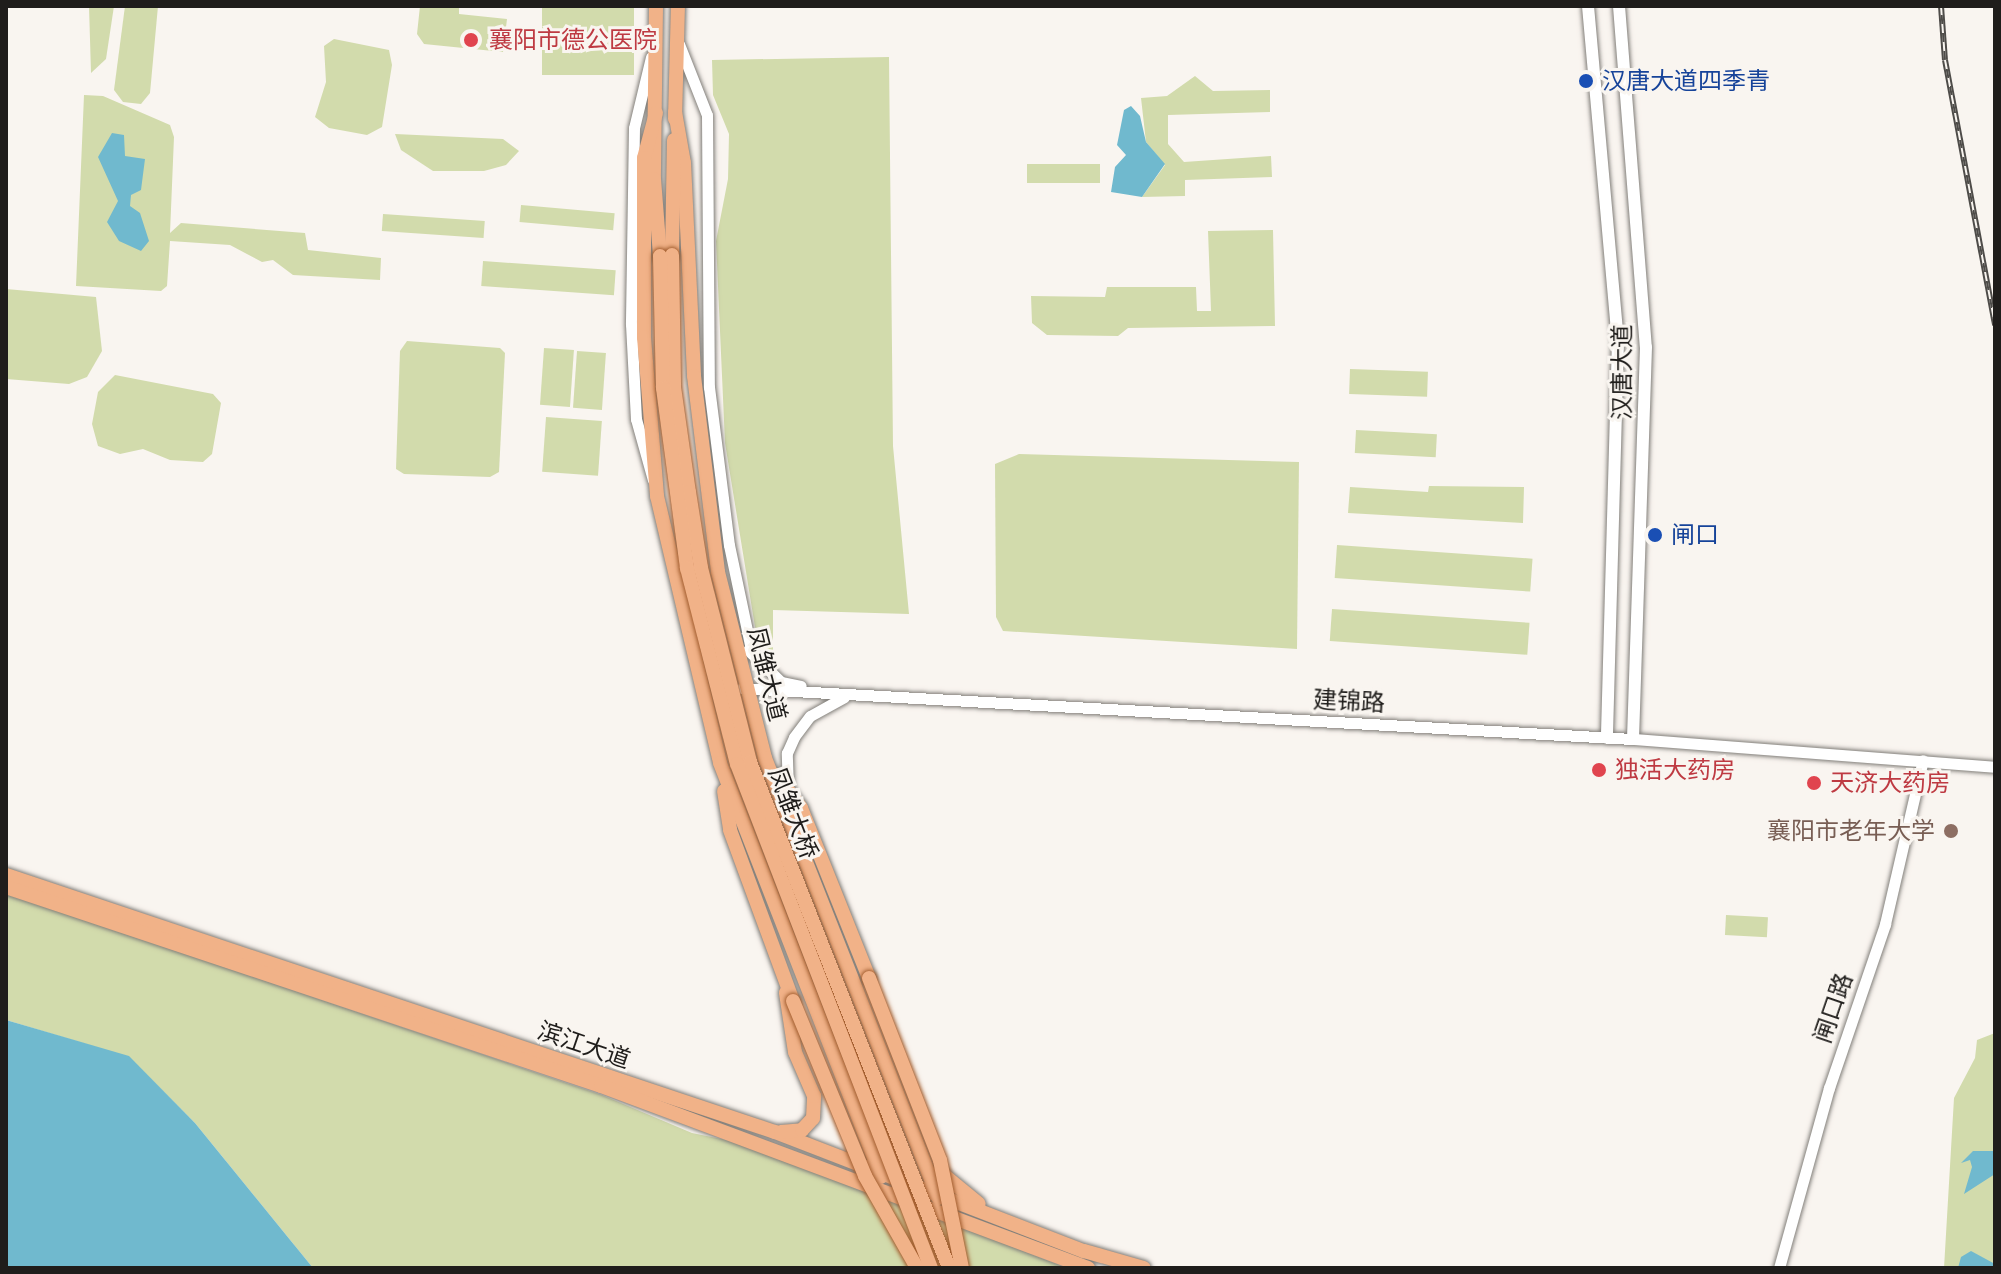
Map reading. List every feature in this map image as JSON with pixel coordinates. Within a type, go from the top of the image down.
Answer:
[{"type":"main road","points":[[656,6],[656,113],[666,255]]},
{"type":"main road","name":"凤雏大道","points":[[666,255],[678,6]]},
{"type":"main road","name":"汉唐大道","points":[[1588,6],[1618,340],[1607,738]]},
{"type":"main road","name":"汉唐大道","points":[[1619,6],[1646,347],[1633,739]]},
{"type":"main road","name":"凤雏大道","points":[[675,112],[684,163],[694,376],[718,572],[765,758],[945,1217]]},
{"type":"main road","points":[[656,113],[644,158],[645,349],[656,490],[699,685],[720,763],[887,1195]]},
{"type":"main road","name":"凤雏大桥","points":[[666,255],[663,388],[687,568],[737,764],[931,1268]]},
{"type":"main road","name":"凤雏大桥","points":[[666,255],[674,387],[701,568],[750,762],[949,1268]]},
{"type":"main road","points":[[765,758],[801,808],[940,1160],[962,1268]]},
{"type":"main road","points":[[720,763],[730,830],[793,1001],[865,1176],[917,1268]]},
{"type":"main road","name":"滨江大道","points":[[6,875],[775,1132],[1014,1225],[1144,1268]]},
{"type":"main road","name":"滨江大道","points":[[6,887],[601,1086],[1088,1268]]},
{"type":"main road","points":[[775,1132],[802,1130],[813,1118],[814,1096],[795,1052],[783,973]]},
{"type":"main road","points":[[907,1122],[947,1181],[1014,1225]]},
{"type":"street","points":[[656,37],[634,128],[631,324],[636,419],[656,490]]},
{"type":"street","points":[[677,39],[707,115],[709,387],[724,515],[752,654]]},
{"type":"street","points":[[734,633],[781,682],[849,695]]},
{"type":"street","name":"建锦路","points":[[699,685],[1633,739],[1995,767]]},
{"type":"street","points":[[788,790],[787,753],[794,737],[810,716],[849,695]]},
{"type":"street","name":"闸口路","points":[[1779,1268],[1829,1088],[1885,924],[1923,760]]},
{"type":"green space","points":[[89,6],[114,6],[106,59],[91,73]]},
{"type":"green space","points":[[125,6],[158,6],[150,93],[141,104],[123,102],[114,90]]},
{"type":"green space","points":[[420,6],[459,6],[459,14],[507,19],[503,52],[424,44],[417,34]]},
{"type":"green space","points":[[542,6],[634,6],[634,75],[542,75]]},
{"type":"green space","points":[[334,39],[389,50],[392,65],[382,127],[367,135],[329,128],[315,117],[326,82],[324,46]]},
{"type":"green space","points":[[889,57],[893,446],[909,614],[773,610],[773,662],[755,627],[725,443],[716,241],[728,179],[729,134],[713,95],[712,60]]},
{"type":"green space","points":[[1195,76],[1213,91],[1270,90],[1270,112],[1168,115],[1168,144],[1184,162],[1271,156],[1272,177],[1185,180],[1185,196],[1142,197],[1165,165],[1146,142],[1141,98],[1167,96]]},
{"type":"green space","points":[[84,95],[103,96],[170,125],[174,137],[170,233],[181,223],[305,233],[308,250],[381,258],[380,280],[293,275],[273,260],[262,262],[230,245],[170,241],[167,286],[161,291],[76,286]]},
{"type":"green space","points":[[395,134],[503,139],[519,151],[506,165],[484,171],[433,171],[401,150]]},
{"type":"green space","points":[[1027,164],[1100,164],[1100,183],[1027,183]]},
{"type":"green space","points":[[521,205],[615,213],[613,230],[520,222]]},
{"type":"green space","points":[[383,214],[485,221],[484,238],[382,231]]},
{"type":"green space","points":[[1273,230],[1275,326],[1128,328],[1118,336],[1047,335],[1032,323],[1031,296],[1105,297],[1107,287],[1196,287],[1197,311],[1211,311],[1208,231]]},
{"type":"green space","points":[[483,261],[616,270],[614,295],[481,286]]},
{"type":"green space","points":[[6,289],[96,297],[102,351],[87,377],[69,384],[6,379]]},
{"type":"green space","points":[[407,341],[500,348],[505,353],[499,472],[490,477],[404,474],[396,469],[400,351]]},
{"type":"green space","points":[[544,348],[574,350],[570,407],[540,405]]},
{"type":"green space","points":[[577,351],[606,353],[602,410],[573,408]]},
{"type":"green space","points":[[1350,369],[1428,372],[1427,397],[1349,394]]},
{"type":"green space","points":[[115,375],[213,394],[221,403],[212,454],[203,462],[170,460],[143,449],[120,454],[98,446],[92,424],[98,392]]},
{"type":"green space","points":[[546,417],[602,421],[598,476],[542,472]]},
{"type":"green space","points":[[1356,430],[1437,434],[1436,457],[1355,453]]},
{"type":"green space","points":[[1019,454],[1299,462],[1297,649],[1003,631],[996,617],[995,464]]},
{"type":"green space","points":[[1429,486],[1524,487],[1523,523],[1348,513],[1350,487],[1428,492]]},
{"type":"green space","points":[[1337,545],[1533,559],[1530,592],[1335,578]]},
{"type":"green space","points":[[1332,609],[1530,623],[1527,655],[1330,641]]},
{"type":"green space","points":[[6,893],[602,1095],[692,1133],[751,1145],[1067,1268],[313,1268],[195,1123],[129,1057],[6,1020]]},
{"type":"green space","points":[[1726,915],[1768,917],[1767,937],[1725,935]]},
{"type":"green space","points":[[1995,1033],[1995,1268],[1944,1268],[1954,1098],[1975,1058],[1977,1040]]},
{"type":"water","points":[[1131,106],[1140,116],[1146,142],[1165,164],[1142,197],[1111,192],[1115,167],[1126,155],[1117,145],[1124,110]]},
{"type":"water","points":[[112,133],[124,135],[125,156],[145,159],[141,190],[131,195],[130,206],[140,213],[149,241],[141,251],[119,241],[107,222],[118,201],[98,157]]},
{"type":"water","points":[[6,1020],[129,1056],[195,1123],[313,1268],[6,1268]]},
{"type":"water","points":[[1973,1151],[1995,1151],[1995,1174],[1964,1194],[1972,1167],[1970,1160],[1961,1163]]},
{"type":"water","points":[[1971,1251],[1995,1264],[1995,1268],[1958,1268],[1961,1257]]},
{"type":"railway","points":[[1941,6],[1945,60],[1995,325]]},
{"type":"place","name":"襄阳市德公医院","points":[[471,40]]},
{"type":"place","name":"汉唐大道四季青","points":[[1586,81]]},
{"type":"place","name":"闸口","points":[[1655,535]]},
{"type":"place","name":"独活大药房","points":[[1599,770]]},
{"type":"place","name":"天济大药房","points":[[1814,783]]},
{"type":"place","name":"襄阳市老年大学","points":[[1951,831]]}]
